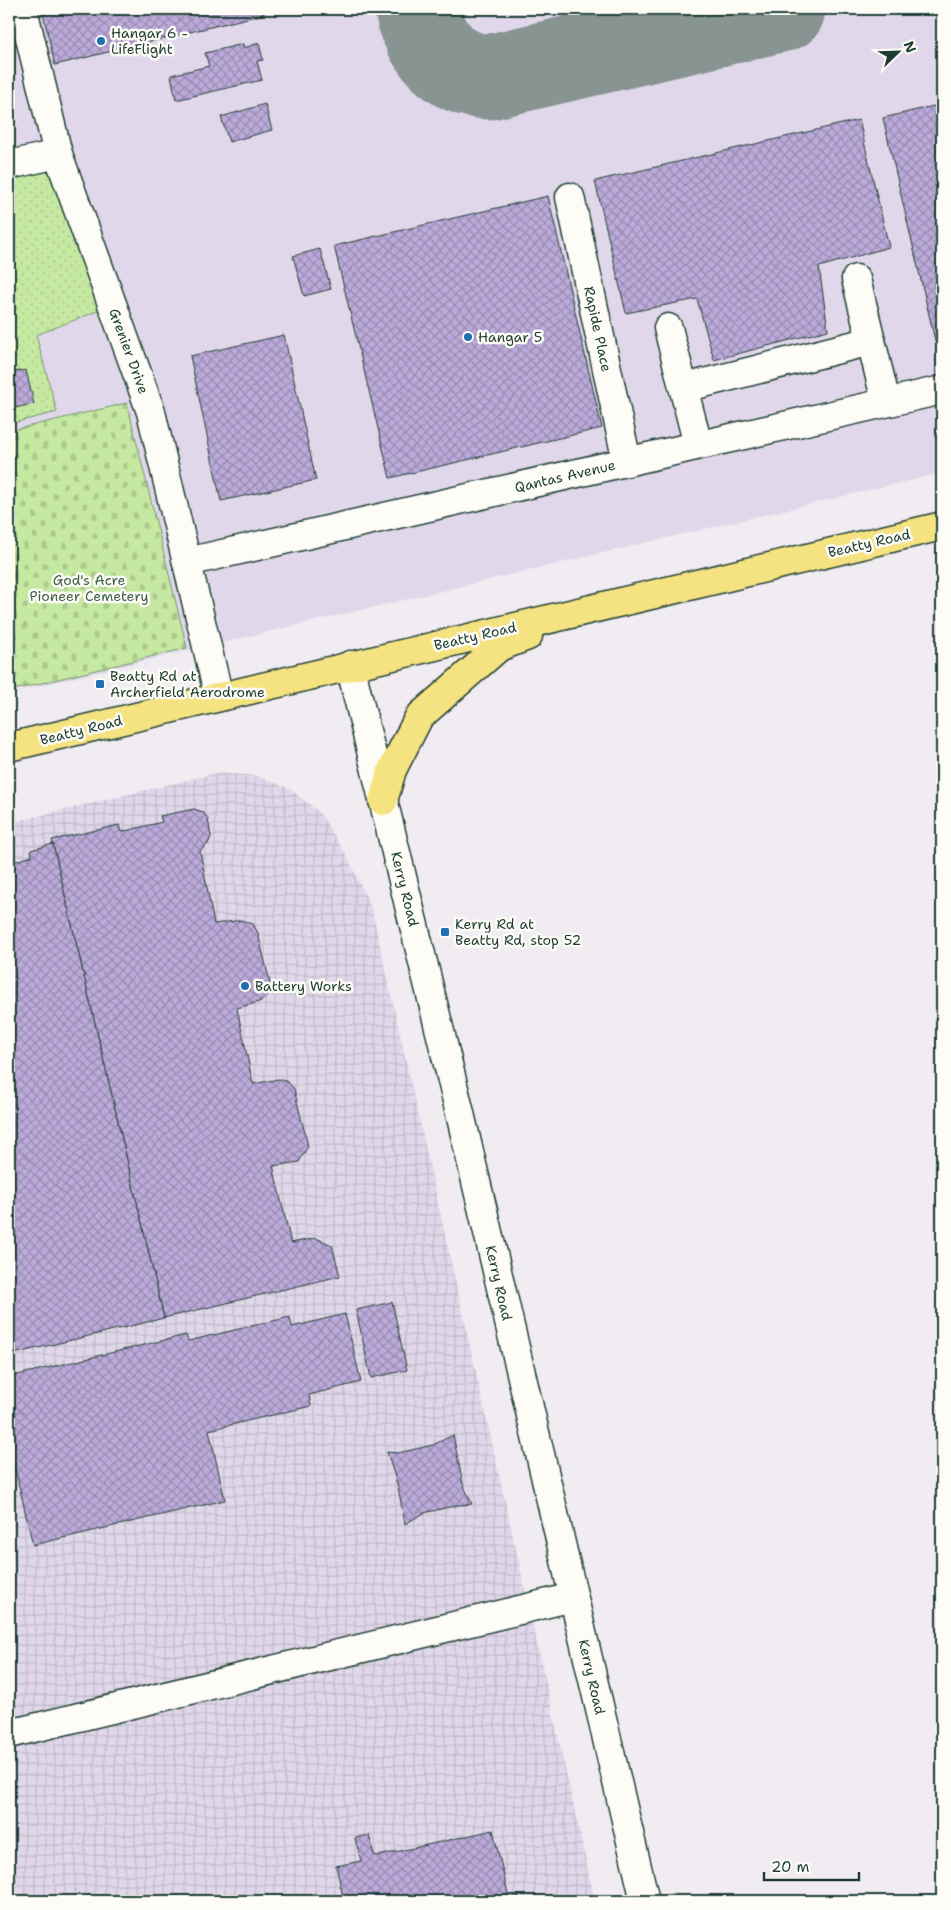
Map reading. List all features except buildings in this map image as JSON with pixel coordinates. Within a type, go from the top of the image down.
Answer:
[{"type":"main road","name":"Beatty Road","points":[[9,748],[350,665],[942,526]]},
{"type":"main road","points":[[383,801],[392,770],[419,717],[491,653],[499,647],[628,600]]},
{"type":"street","name":"Grenier Drive","points":[[23,9],[58,154],[151,412],[218,697]]},
{"type":"street","points":[[9,165],[58,154]]},
{"type":"street","name":"Rapide Place","points":[[570,196],[627,462]]},
{"type":"street","points":[[856,279],[886,402]]},
{"type":"street","points":[[668,328],[698,445]]},
{"type":"street","points":[[684,388],[871,341]]},
{"type":"street","name":"Qantas Avenue","points":[[187,562],[942,390]]},
{"type":"street","name":"Kerry Road","points":[[350,665],[456,1100],[645,1901]]},
{"type":"street","points":[[9,1734],[573,1597]]},
{"type":"shaded area","points":[[9,9],[942,9],[942,473],[9,693]]},
{"type":"shaded area","points":[[217,773],[258,776],[290,789],[319,812],[347,856],[372,910],[595,1901],[9,1901],[9,823]]},
{"type":"green space","points":[[54,164],[108,307],[36,335],[57,412],[9,424],[9,174]]},
{"type":"green space","name":"God's Acre Pioneer Cemetery","points":[[127,403],[187,648],[9,691],[9,431]]},
{"type":"taxiway","points":[[417,9],[426,35],[441,56],[462,71],[489,77],[783,9]]},
{"type":"place","name":"Hangar 6 - LifeFlight","points":[[101,41]]},
{"type":"place","name":"Hangar 5","points":[[468,337]]},
{"type":"place","name":"Beatty Rd at Archerfield Aerodrome","points":[[100,684]]},
{"type":"place","name":"Kerry Rd at Beatty Rd, stop 52","points":[[445,932]]},
{"type":"place","name":"Battery Works","points":[[245,986]]}]
